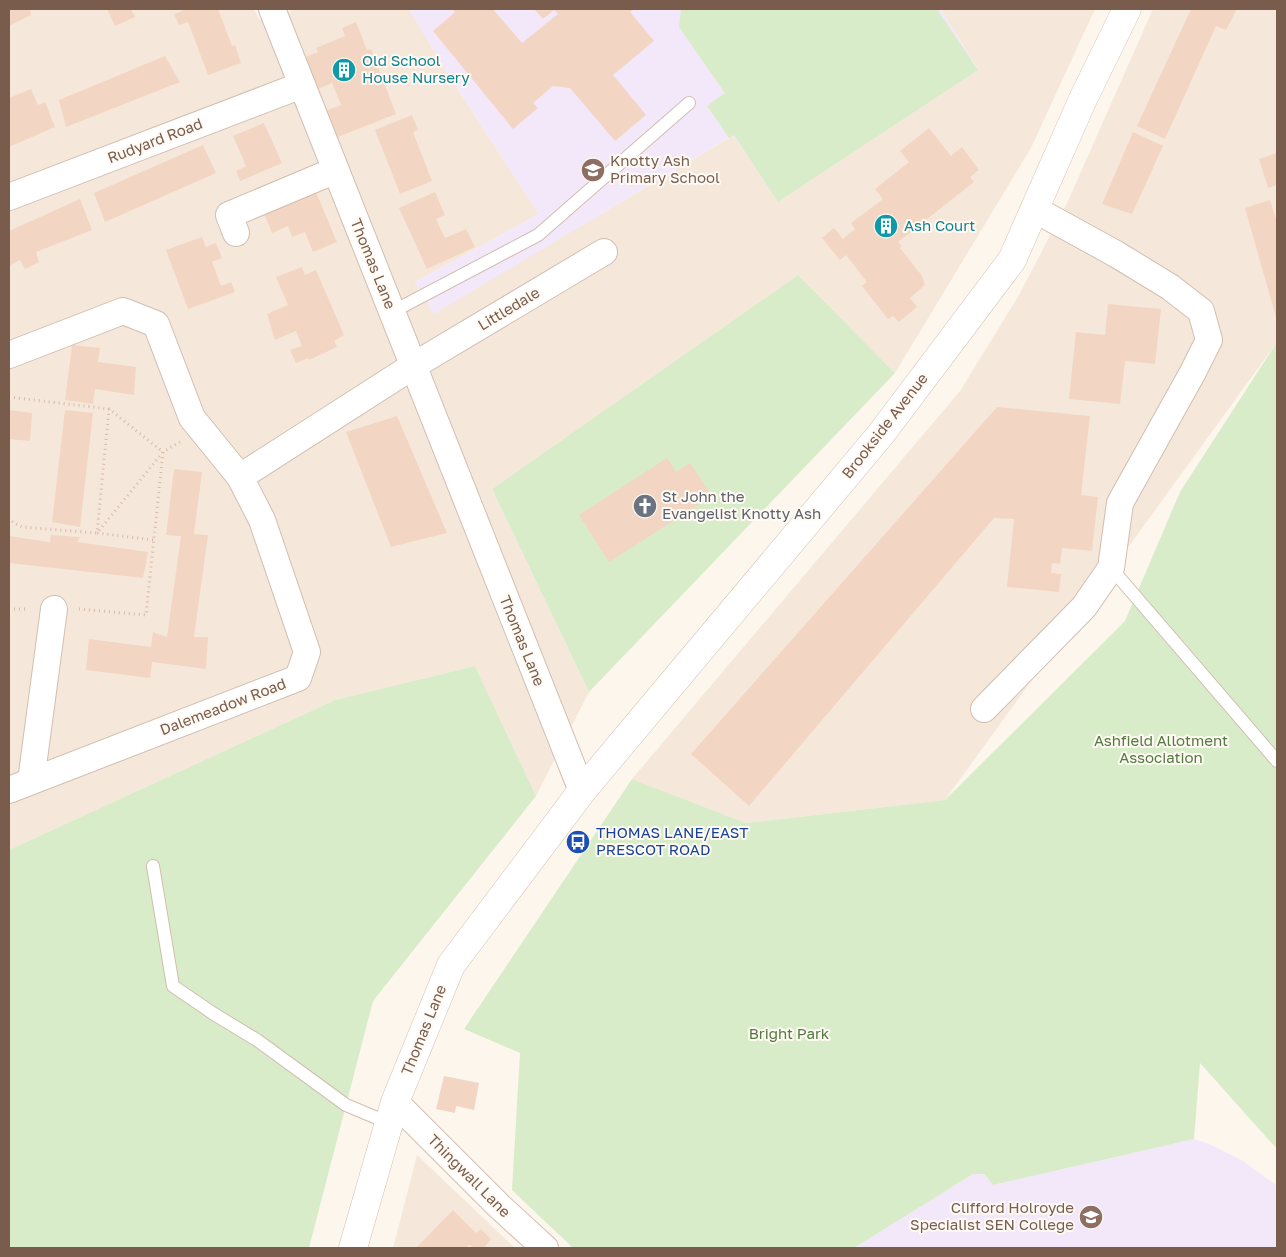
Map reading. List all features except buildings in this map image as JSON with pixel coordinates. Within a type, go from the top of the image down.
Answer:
[{"type":"street","name":"Thomas Lane","points":[[272,9],[582,791],[451,966],[392,1112],[353,1248]]},
{"type":"street","name":"Brookside Avenue","points":[[582,791],[881,434],[1012,260],[1083,99],[1127,9]]},
{"type":"street","name":"Rudyard Road","points":[[9,197],[302,85]]},
{"type":"street","points":[[236,233],[229,215],[336,170]]},
{"type":"street","points":[[984,709],[1084,607],[1110,568],[1120,503],[1209,340],[1200,311],[1170,287],[1116,254],[1034,209]]},
{"type":"street","name":"Littledale","points":[[414,366],[604,252]]},
{"type":"street","name":"Dalemeadow Road","points":[[9,355],[123,311],[156,324],[192,418],[240,477],[262,520],[307,652],[298,678],[20,786]]},
{"type":"street","points":[[240,477],[414,366]]},
{"type":"street","name":"Dalemeadow Road","points":[[20,786],[54,609]]},
{"type":"street","name":"Thingwall Lane","points":[[392,1112],[545,1248]]},
{"type":"lane","points":[[392,312],[538,235],[689,103]]},
{"type":"lane","points":[[1110,568],[1277,761]]},
{"type":"lane","points":[[153,866],[173,986],[257,1040],[346,1105],[392,1112]]},
{"type":"path","points":[[9,397],[109,409],[163,452]]},
{"type":"path","points":[[97,532],[109,409]]},
{"type":"path","points":[[97,532],[163,452],[201,430]]},
{"type":"path","points":[[9,609],[90,609],[146,615],[163,452]]},
{"type":"path","points":[[9,520],[22,527],[97,532],[154,540]]},
{"type":"shaded area","points":[[9,9],[254,9],[259,19],[296,9],[409,9],[451,79],[539,214],[415,282],[434,313],[734,135],[778,202],[978,70],[941,9],[1095,9],[1031,148],[895,373],[798,275],[492,489],[589,692],[536,796],[475,666],[335,700],[9,850]]},
{"type":"shaded area","name":"Knotty Ash Primary School","points":[[409,9],[941,9],[978,70],[778,202],[733,135],[434,314],[415,282],[539,214],[451,79]]},
{"type":"shaded area","points":[[1153,9],[1277,9],[1277,342],[945,800],[746,823],[632,779],[960,391],[1019,295],[1068,201]]},
{"type":"shaded area","name":"Clifford Holroyde Specialist SEN College","points":[[1194,1139],[1209,1144],[1243,1161],[1277,1186],[1277,1248],[854,1248],[973,1174],[984,1174],[993,1185]]},
{"type":"shaded area","points":[[417,1155],[515,1248],[393,1248]]},
{"type":"green space","points":[[681,9],[937,9],[978,70],[778,202],[734,135],[729,138],[707,106],[725,93],[679,27]]},
{"type":"green space","points":[[798,275],[895,373],[589,692],[492,489]]},
{"type":"green space","name":"Bright Park","points":[[1277,342],[1277,1149],[1200,1063],[1194,1139],[993,1185],[984,1174],[973,1174],[854,1248],[573,1248],[512,1190],[520,1053],[464,1029],[632,779],[746,823],[945,800],[1125,621],[1180,492]]},
{"type":"green space","points":[[475,666],[536,796],[373,1001],[309,1248],[9,1248],[9,850],[335,700]]},
{"type":"place","name":"Old School House Nursery","points":[[344,70]]},
{"type":"place","name":"Knotty Ash Primary School","points":[[593,170]]},
{"type":"place","name":"Ash Court","points":[[886,226]]},
{"type":"place","name":"St John the Evangelist Knotty Ash","points":[[645,506]]},
{"type":"place","name":"THOMAS LANE/EAST PRESCOT ROAD","points":[[578,842]]},
{"type":"place","name":"Clifford Holroyde Specialist SEN College","points":[[1091,1217]]},
{"type":"park label","name":"Ashfield Allotment Association","points":[[1161,750]]}]
